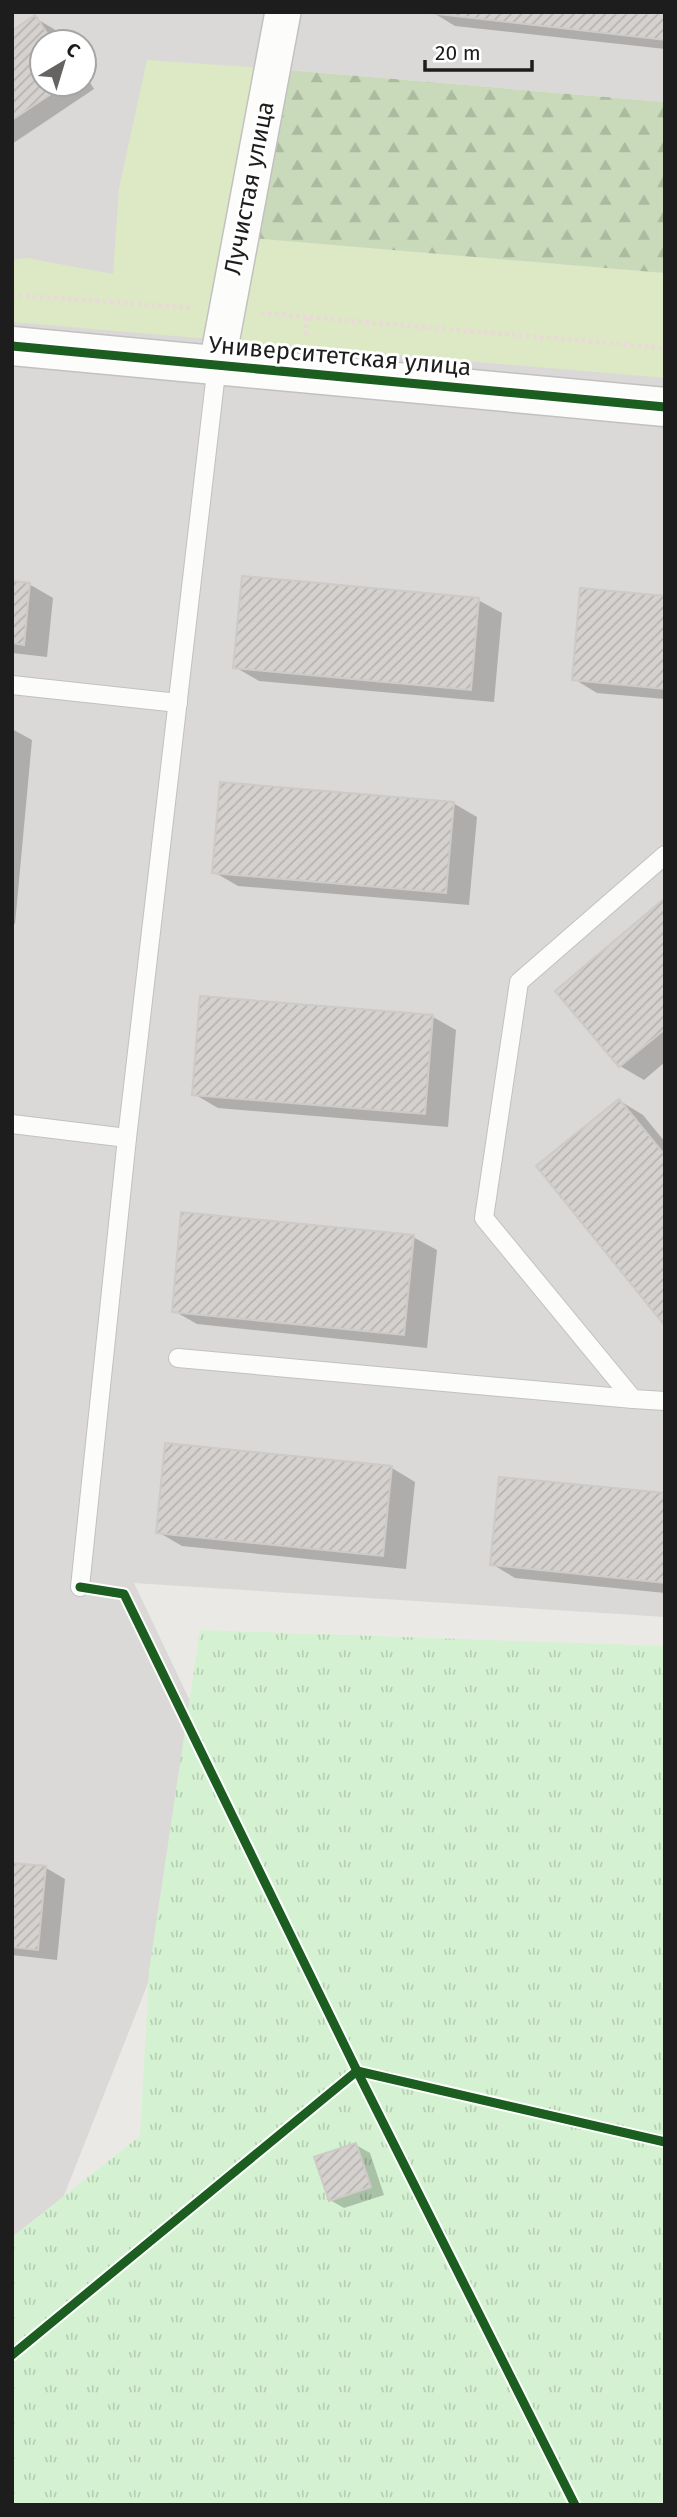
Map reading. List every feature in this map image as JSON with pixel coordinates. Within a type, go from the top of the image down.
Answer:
[{"type":"street","name":"Лучистая улица","points":[[217,363],[284,12]]},
{"type":"street","name":"Университетская улица","points":[[12,346],[217,363],[665,407]]},
{"type":"lane","points":[[80,1587],[127,1138],[217,363]]},
{"type":"lane","points":[[12,685],[178,703]]},
{"type":"lane","points":[[633,1398],[485,1218],[519,982],[665,855]]},
{"type":"lane","points":[[12,1124],[127,1138]]},
{"type":"lane","points":[[178,1359],[665,1401]]},
{"type":"path","points":[[12,295],[225,310],[665,348]]},
{"type":"path","points":[[80,1587],[124,1594],[357,2071],[575,2505]]},
{"type":"path","points":[[357,2071],[665,2142]]},
{"type":"path","points":[[12,2355],[357,2071]]},
{"type":"shaded area","points":[[12,12],[665,12],[665,102],[265,68],[239,237],[665,273],[665,1617],[134,1583],[228,1781],[46,2241],[12,2260]]},
{"type":"green space","points":[[147,60],[264,68],[239,237],[665,273],[665,378],[12,322],[12,260],[27,258],[113,274],[119,188]]},
{"type":"green space","points":[[264,68],[665,102],[665,273],[238,237]]},
{"type":"green space","points":[[200,1630],[665,1646],[665,2505],[12,2505],[12,2237],[140,2136],[149,1971]]},
{"type":"building","points":[[430,12],[665,12],[665,40],[430,13]]},
{"type":"building","points":[[35,15],[44,28],[28,28],[28,98],[45,98],[12,120],[12,31]]},
{"type":"building","points":[[242,576],[479,598],[471,690],[233,668]]},
{"type":"building","points":[[12,581],[30,583],[24,645],[12,643]]},
{"type":"building","points":[[580,588],[665,596],[665,689],[572,680]]},
{"type":"building","points":[[220,782],[454,802],[446,893],[212,873]]},
{"type":"building","points":[[665,898],[665,1029],[619,1067],[555,991]]},
{"type":"building","points":[[200,996],[433,1015],[425,1114],[192,1095]]},
{"type":"building","points":[[619,1099],[665,1155],[665,1326],[536,1166]]},
{"type":"building","points":[[181,1212],[414,1235],[404,1335],[172,1312]]},
{"type":"building","points":[[165,1443],[392,1466],[383,1556],[156,1533]]},
{"type":"building","points":[[499,1477],[665,1493],[665,1583],[490,1565]]},
{"type":"building","points":[[12,1863],[46,1866],[38,1950],[12,1947]]},
{"type":"building","points":[[356,2143],[371,2187],[329,2201],[314,2157]]},
{"type":"cycle path","points":[[12,346],[665,407]]},
{"type":"cycle path","points":[[80,1587],[124,1594],[357,2071],[575,2505]]},
{"type":"cycle path","points":[[12,2355],[357,2071],[665,2142]]}]
